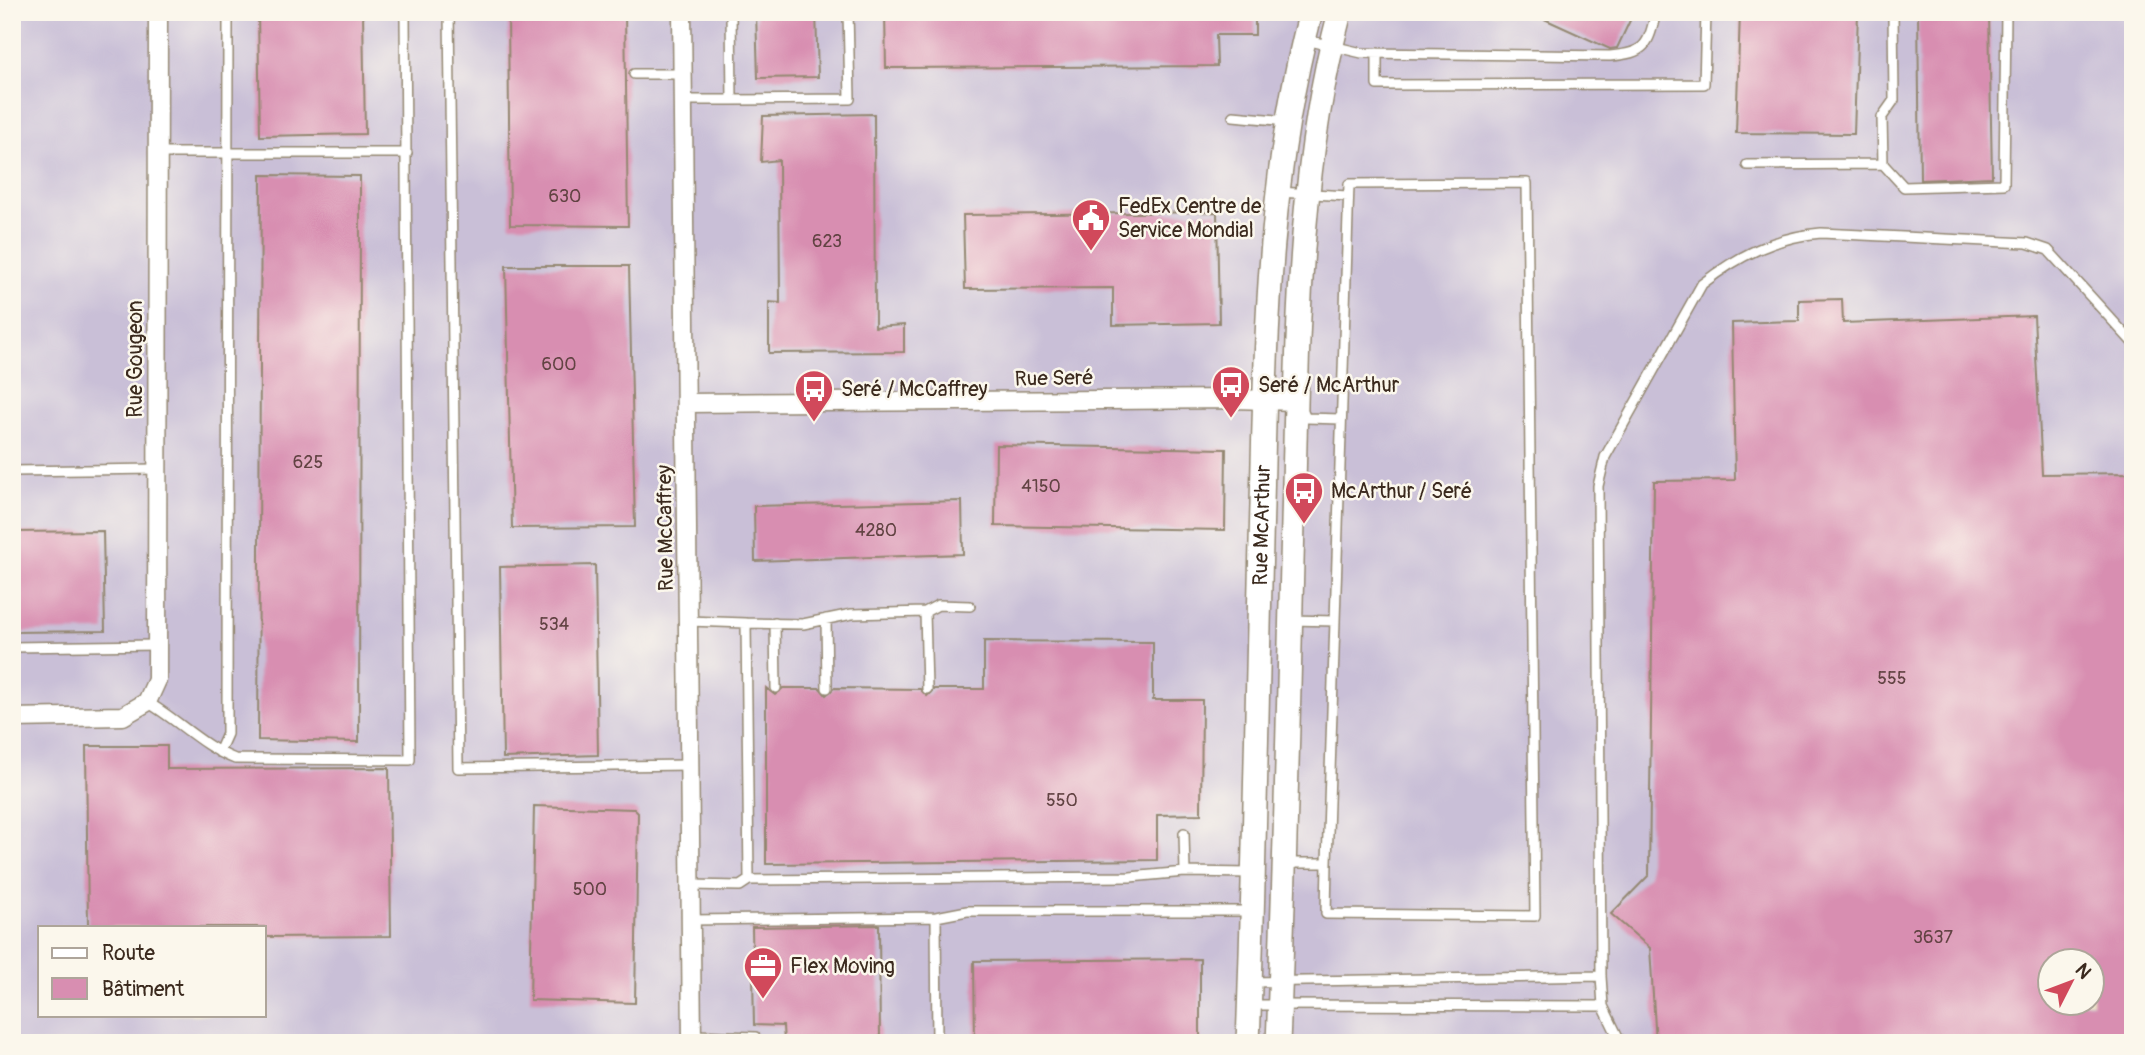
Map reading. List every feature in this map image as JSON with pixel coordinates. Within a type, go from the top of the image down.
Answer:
[{"type":"street","name":"Rue Gougeon","points":[[147,702],[157,680],[158,645],[159,12]]},
{"type":"street","name":"Rue McCaffrey","points":[[682,12],[692,1039]]},
{"type":"street","name":"Rue McArthur","points":[[1248,1043],[1265,400],[1276,191],[1287,121],[1311,12]]},
{"type":"street","name":"Rue McArthur","points":[[1278,1043],[1296,401],[1306,195],[1331,47],[1340,12]]},
{"type":"street","name":"Rue Seré","points":[[686,403],[1296,401]]},
{"type":"street","points":[[12,718],[113,717],[132,713],[147,702]]},
{"type":"lane","points":[[219,751],[227,734],[228,12]]},
{"type":"lane","points":[[147,702],[219,751],[245,761],[410,760],[405,12]]},
{"type":"lane","points":[[449,12],[458,768],[690,765]]},
{"type":"lane","points":[[731,12],[732,100]]},
{"type":"lane","points":[[683,100],[850,99],[848,12]]},
{"type":"lane","points":[[1304,40],[1353,53],[1377,54],[1631,53],[1641,50],[1648,41],[1656,12]]},
{"type":"lane","points":[[1377,54],[1377,85],[1704,84],[1706,12]]},
{"type":"lane","points":[[1893,12],[1894,100],[1882,117],[1883,164],[1903,187],[2004,184],[2006,12]]},
{"type":"lane","points":[[634,74],[683,74]]},
{"type":"lane","points":[[1233,116],[1287,121]]},
{"type":"lane","points":[[158,153],[407,153]]},
{"type":"lane","points":[[1747,165],[1883,164]]},
{"type":"lane","points":[[1527,183],[1535,916],[1326,914],[1348,196],[1349,184],[1527,183]]},
{"type":"lane","points":[[1276,191],[1348,196]]},
{"type":"lane","points":[[1621,1043],[1603,1006],[1601,976],[1598,486],[1605,457],[1702,284],[1726,266],[1763,246],[1794,236],[1821,233],[2027,243],[2048,250],[2133,343]]},
{"type":"lane","points":[[1296,401],[1306,418],[1341,419]]},
{"type":"lane","points":[[12,471],[158,469]]},
{"type":"lane","points":[[688,621],[803,624],[852,614],[925,612],[938,605],[970,606]]},
{"type":"lane","points":[[925,612],[927,689]]},
{"type":"lane","points":[[826,619],[827,688]]},
{"type":"lane","points":[[1290,620],[1335,621]]},
{"type":"lane","points":[[746,623],[749,880]]},
{"type":"lane","points":[[775,623],[776,688]]},
{"type":"lane","points":[[12,647],[158,645]]},
{"type":"lane","points":[[1184,833],[1185,872]]},
{"type":"lane","points":[[1283,863],[1327,863]]},
{"type":"lane","points":[[691,885],[740,886],[749,880],[1130,877],[1139,874],[1185,872],[1252,873]]},
{"type":"lane","points":[[691,920],[936,918],[967,911],[1252,911]]},
{"type":"lane","points":[[936,918],[937,1043]]},
{"type":"lane","points":[[1250,982],[1601,976]]},
{"type":"lane","points":[[1250,1005],[1603,1006]]},
{"type":"lane","points":[[692,1039],[755,1037],[755,1043]]},
{"type":"shaded area","points":[[12,12],[2133,12],[2133,1043],[12,1043]]},
{"type":"building","points":[[258,12],[363,12],[365,134],[260,136]]},
{"type":"building","points":[[508,12],[625,12],[628,226],[510,225]]},
{"type":"building","points":[[756,12],[816,12],[818,77],[758,78]]},
{"type":"building","points":[[885,12],[1255,12],[1255,35],[1216,35],[1217,66],[886,68]]},
{"type":"building","points":[[1529,12],[1634,12],[1617,48],[1610,49]]},
{"type":"building","points":[[1740,12],[1858,12],[1854,134],[1736,133]]},
{"type":"building","points":[[1918,12],[1989,12],[1992,177],[1920,180]]},
{"type":"building","points":[[874,114],[875,327],[904,325],[904,352],[769,353],[769,302],[780,303],[779,160],[761,162],[763,116]]},
{"type":"building","points":[[261,175],[360,176],[359,742],[258,740]]},
{"type":"building","name":"FedEx Centre de Service Mondial","points":[[1217,212],[1219,323],[1113,325],[1113,288],[965,289],[963,215]]},
{"type":"building","points":[[506,266],[629,266],[635,527],[512,528]]},
{"type":"building","points":[[1842,299],[1843,323],[2034,316],[2042,474],[2133,473],[2133,1043],[1656,1043],[1650,948],[1611,914],[1649,875],[1654,481],[1735,480],[1732,323],[1799,321],[1799,300]]},
{"type":"building","points":[[996,445],[1226,449],[1225,530],[995,526]]},
{"type":"building","points":[[962,501],[963,554],[755,561],[754,506]]},
{"type":"building","points":[[103,531],[105,631],[12,632],[12,532]]},
{"type":"building","points":[[595,565],[598,755],[503,758],[500,567]]},
{"type":"building","points":[[984,641],[1153,642],[1153,700],[1202,700],[1201,814],[1157,815],[1157,860],[766,864],[766,688],[775,695],[783,688],[820,688],[826,695],[834,688],[920,689],[927,696],[934,689],[984,689]]},
{"type":"building","points":[[86,746],[167,746],[167,769],[389,768],[391,936],[266,937],[266,926],[88,926]]},
{"type":"building","points":[[534,806],[634,809],[638,813],[635,1003],[530,1000]]},
{"type":"building","points":[[879,925],[880,1043],[784,1043],[783,1026],[754,1025],[752,927]]},
{"type":"building","points":[[1200,959],[1200,1043],[975,1043],[974,961]]},
{"type":"place","name":"FedEx Centre de Service Mondial","points":[[1091,252]]},
{"type":"place","name":"Seré / McArthur","points":[[1231,419]]},
{"type":"place","name":"Seré / McCaffrey","points":[[814,423]]},
{"type":"place","name":"McArthur / Seré","points":[[1304,525]]},
{"type":"place","name":"Flex Moving","points":[[763,1000]]}]
